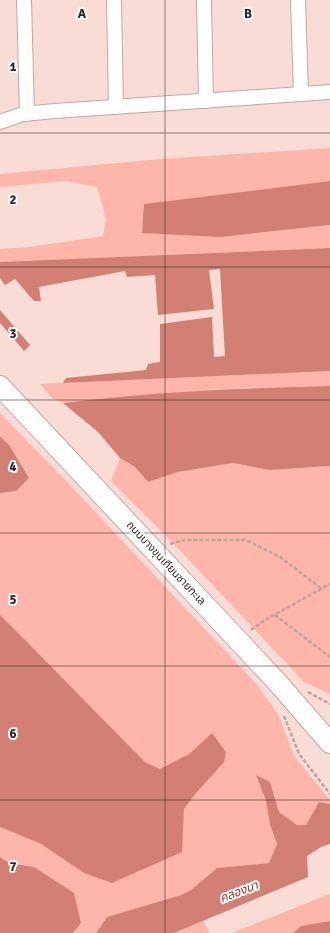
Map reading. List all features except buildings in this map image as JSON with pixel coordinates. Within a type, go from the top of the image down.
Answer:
[{"type":"main road","name":"ถนนบางขุนเทียนชายทะเล","points":[[0,386],[278,683],[330,743]]},
{"type":"street","points":[[24,0],[27,114]]},
{"type":"street","points":[[114,0],[116,107]]},
{"type":"street","points":[[204,0],[206,101]]},
{"type":"street","points":[[298,0],[301,94]]},
{"type":"street","points":[[0,122],[27,114],[330,92]]},
{"type":"path","points":[[153,549],[184,540],[246,540],[280,557],[322,589]]},
{"type":"path","points":[[238,640],[265,620],[330,584]]},
{"type":"path","points":[[276,615],[330,657]]},
{"type":"shaded area","points":[[330,148],[330,181],[145,204],[221,237],[330,225],[330,248],[0,262],[0,249],[30,247],[103,236],[106,218],[97,187],[66,181],[0,187],[0,174],[160,159]]},
{"type":"shaded area","points":[[330,371],[330,386],[241,388],[63,403],[52,398],[40,384]]},
{"type":"shaded area","points":[[0,413],[69,484],[258,686],[279,716],[294,756],[330,800],[330,804],[319,802],[306,825],[297,825],[279,812],[270,782],[256,775],[266,801],[270,825],[277,844],[269,863],[217,868],[191,890],[181,895],[107,917],[96,933],[73,933],[81,923],[34,867],[9,863],[0,857],[0,827],[41,844],[84,873],[181,852],[184,809],[196,793],[212,733],[189,754],[160,769],[145,762],[0,615],[0,493],[16,491],[9,445],[0,436]]},
{"type":"shaded area","points":[[120,458],[135,467],[148,482],[178,472],[233,463],[269,470],[330,466],[330,694],[304,682],[172,542],[111,481]]},
{"type":"shaded area","points":[[330,894],[330,921],[301,926],[293,933],[232,933]]},
{"type":"shaded area","points":[[203,921],[210,933],[174,933]]},
{"type":"water","points":[[330,181],[330,225],[221,237],[142,233],[144,204]]},
{"type":"water","points":[[330,248],[330,371],[63,383],[66,378],[146,370],[148,364],[160,362],[160,324],[212,317],[214,357],[225,356],[220,269],[209,270],[214,309],[158,315],[155,275],[127,277],[125,271],[39,287],[41,301],[34,301],[15,279],[5,285],[0,278],[0,262]]},
{"type":"water","points":[[0,310],[30,345],[24,351],[0,323]]},
{"type":"water","points":[[330,386],[330,466],[269,470],[233,463],[178,472],[148,482],[135,467],[120,458],[98,432],[63,403],[196,391]]},
{"type":"water","points":[[0,436],[9,445],[29,478],[16,491],[0,493]]},
{"type":"water","points":[[0,615],[145,762],[160,769],[189,754],[212,733],[226,752],[224,762],[196,793],[184,809],[182,852],[112,883],[84,873],[41,844],[0,827]]},
{"type":"water","name":"คลองนา","points":[[256,775],[270,782],[279,812],[297,825],[306,825],[319,802],[330,804],[330,844],[321,847],[307,856],[308,877],[174,933],[96,933],[107,917],[181,895],[191,890],[217,868],[269,863],[277,844],[270,825],[266,801]]},
{"type":"water","points":[[0,857],[9,863],[34,867],[74,893],[81,923],[73,933],[0,933]]},
{"type":"water","points":[[330,921],[330,933],[293,933],[301,926]]}]
